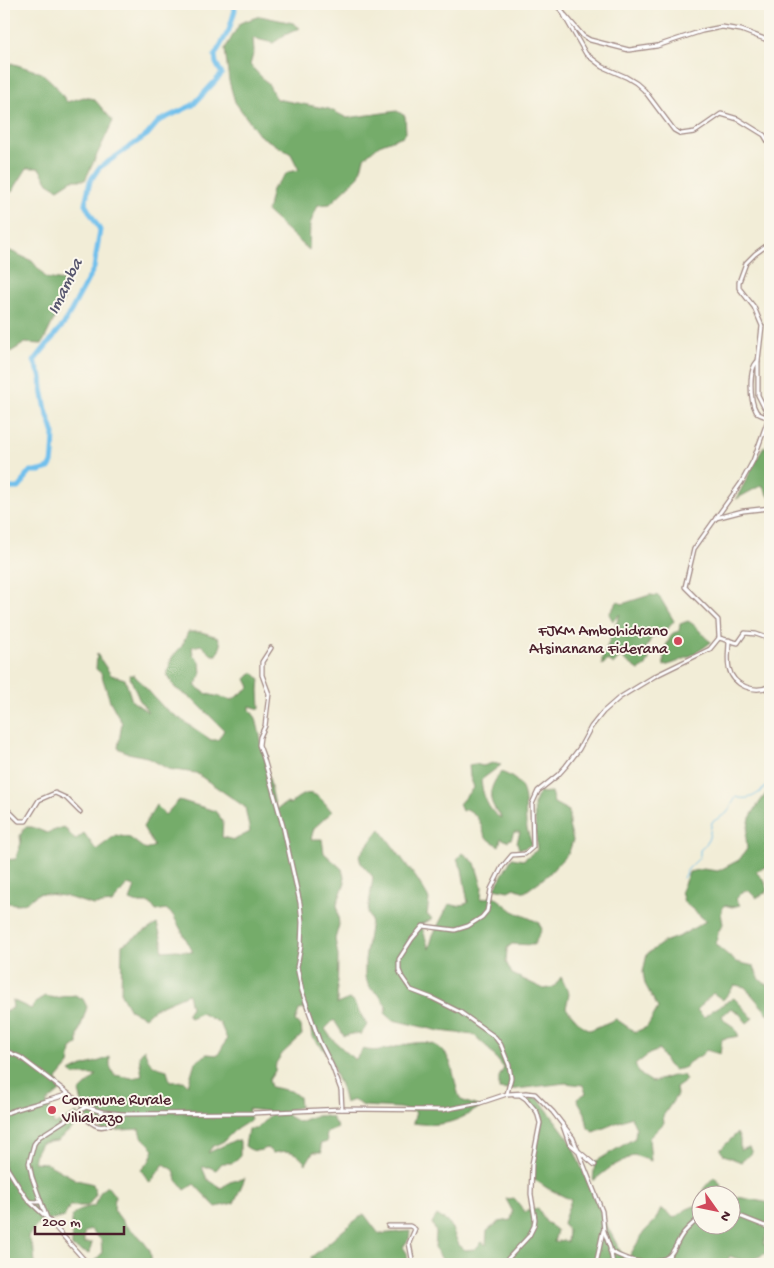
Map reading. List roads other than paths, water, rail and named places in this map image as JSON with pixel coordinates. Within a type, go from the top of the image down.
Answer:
[{"type":"street","points":[[554,4],[583,36],[590,40],[629,50],[657,46],[702,31],[722,27],[742,30],[770,41]]},
{"type":"street","points":[[559,4],[586,54],[603,68],[626,76],[636,83],[644,90],[674,130],[681,134],[695,132],[721,114],[738,119],[764,135],[770,145]]},
{"type":"street","points":[[507,1094],[511,1078],[509,1065],[498,1041],[460,1012],[411,990],[399,970],[399,959],[423,926],[455,930],[468,926],[482,917],[487,911],[491,890],[502,867],[512,855],[525,854],[533,847],[532,804],[538,791],[566,766],[579,749],[591,726],[604,712],[619,698],[655,676],[710,650],[719,638],[718,620],[685,587],[689,562],[694,549],[741,483],[754,461],[770,418],[758,395],[758,361],[762,326],[754,306],[739,288],[739,282],[746,263],[770,243]]},
{"type":"street","points":[[758,361],[754,366],[751,377],[754,405],[760,415],[770,418]]},
{"type":"street","points":[[716,518],[743,511],[770,508]]},
{"type":"street","points":[[719,638],[738,643],[745,632],[770,639]]},
{"type":"street","points":[[729,640],[729,669],[738,682],[750,689],[760,690],[770,686]]},
{"type":"street","points":[[271,648],[262,662],[262,675],[269,694],[265,726],[259,745],[283,826],[300,903],[302,938],[297,967],[302,991],[319,1040],[341,1090],[342,1109]]},
{"type":"street","points":[[4,808],[9,810],[19,822],[26,821],[39,800],[55,793],[66,798],[80,812]]},
{"type":"street","points":[[4,1050],[20,1058],[86,1107],[103,1112],[123,1114],[253,1113],[342,1109],[443,1110],[480,1103],[507,1094],[535,1094],[553,1112],[573,1138],[602,1211],[604,1231],[613,1264]]},
{"type":"street","points":[[4,1114],[16,1108],[49,1102],[69,1094]]},
{"type":"street","points":[[503,1264],[529,1236],[534,1226],[535,1216],[531,1194],[532,1164],[540,1123],[537,1112],[526,1099],[507,1094]]},
{"type":"street","points":[[47,1218],[29,1164],[34,1144],[46,1132],[86,1107]]},
{"type":"street","points":[[79,1112],[95,1125],[100,1126],[118,1121],[123,1114]]},
{"type":"street","points":[[578,1151],[595,1165]]},
{"type":"street","points":[[4,1163],[29,1201],[47,1218],[88,1264]]},
{"type":"street","points":[[29,1201],[41,1202]]},
{"type":"street","points":[[742,1217],[770,1228]]},
{"type":"street","points":[[610,1251],[633,1262],[652,1263],[663,1261],[670,1255],[685,1230],[692,1224]]},
{"type":"street","points":[[388,1226],[410,1226],[416,1229],[409,1242],[412,1264]]},
{"type":"street","points":[[596,1264],[604,1231]]},
{"type":"waterway","name":"Imamba","points":[[4,488],[19,488],[26,475],[31,471],[49,468],[52,463],[54,434],[46,410],[41,377],[34,361],[64,324],[94,268],[100,230],[85,204],[90,181],[99,168],[147,135],[159,121],[193,105],[222,74],[216,63],[215,55],[229,30],[235,10],[234,4]]},
{"type":"waterway","points":[[683,878],[688,869],[699,858],[700,850],[708,841],[712,822],[727,813],[736,797],[751,797],[759,793],[770,783]]},
{"type":"place","name":"FJKM Ambohidrano Atsinanana Fiderana","points":[[678,641]]},
{"type":"place","name":"Commune Rurale Viliahazo","points":[[52,1110]]}]
